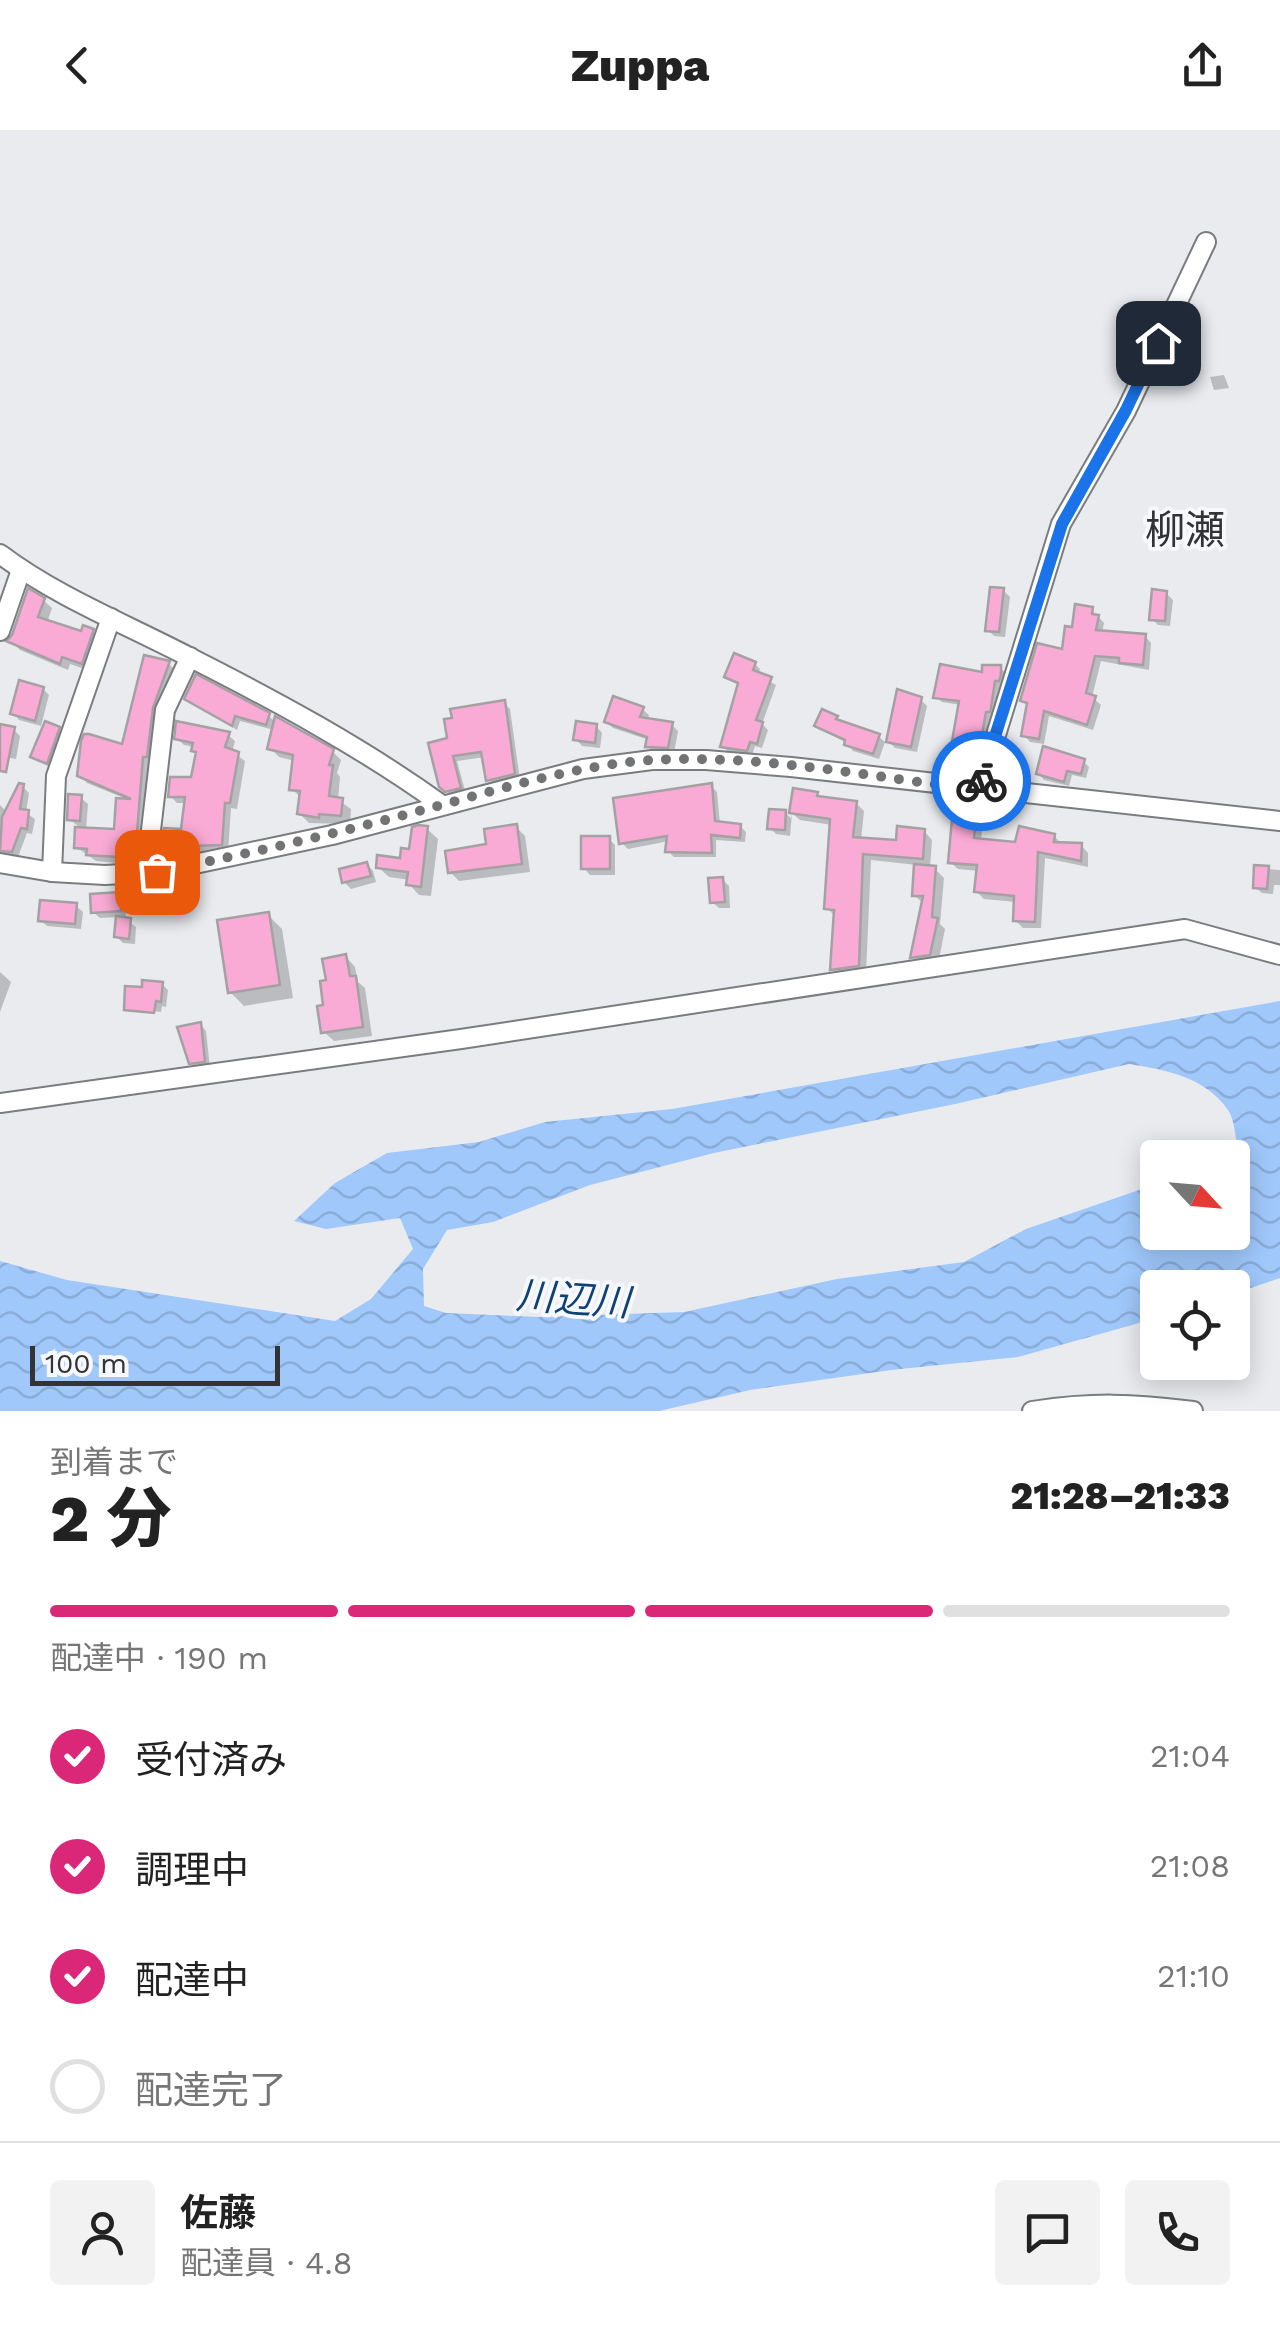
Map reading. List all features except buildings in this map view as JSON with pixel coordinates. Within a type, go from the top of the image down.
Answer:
[{"type":"street","points":[[978,790],[1062,524],[1126,410],[1206,242]]},
{"type":"street","points":[[0,554],[21,570],[277,703],[442,805]]},
{"type":"street","points":[[0,631],[21,570]]},
{"type":"street","points":[[52,872],[56,776],[111,618]]},
{"type":"street","points":[[146,872],[166,710],[190,657]]},
{"type":"street","points":[[0,863],[52,872],[146,872],[242,856],[583,769],[652,760],[706,760],[791,768],[1280,821]]},
{"type":"street","points":[[0,1102],[461,1039],[1185,929],[1280,954]]},
{"type":"street","points":[[1032,1411],[1128,1402],[1192,1411]]},
{"type":"water","points":[[1280,1001],[1280,1278],[1250,1288],[1250,1270],[1140,1270],[1140,1323],[1018,1357],[750,1390],[659,1411],[0,1411],[0,1261],[67,1280],[335,1321],[371,1299],[413,1249],[400,1218],[326,1229],[294,1221],[335,1183],[387,1153],[479,1142],[545,1122],[672,1109]],"holes":[[[1129,1064],[1171,1072],[1197,1083],[1219,1099],[1230,1114],[1236,1140],[1250,1140],[1250,1250],[1140,1250],[1140,1190],[1026,1229],[964,1262],[837,1279],[684,1312],[539,1317],[446,1313],[424,1306],[423,1269],[447,1230],[493,1222],[590,1185],[714,1153]]]},
{"type":"way so far","points":[[157,872],[242,856],[583,769],[652,760],[706,760],[978,790],[981,781]]},
{"type":"district","name":"柳瀬","points":[[1185,530]]},
{"type":"route","points":[[981,781],[1062,524],[1126,410],[1158,343]]},
{"type":"water label","name":"川辺川","points":[[573,1299]]}]
